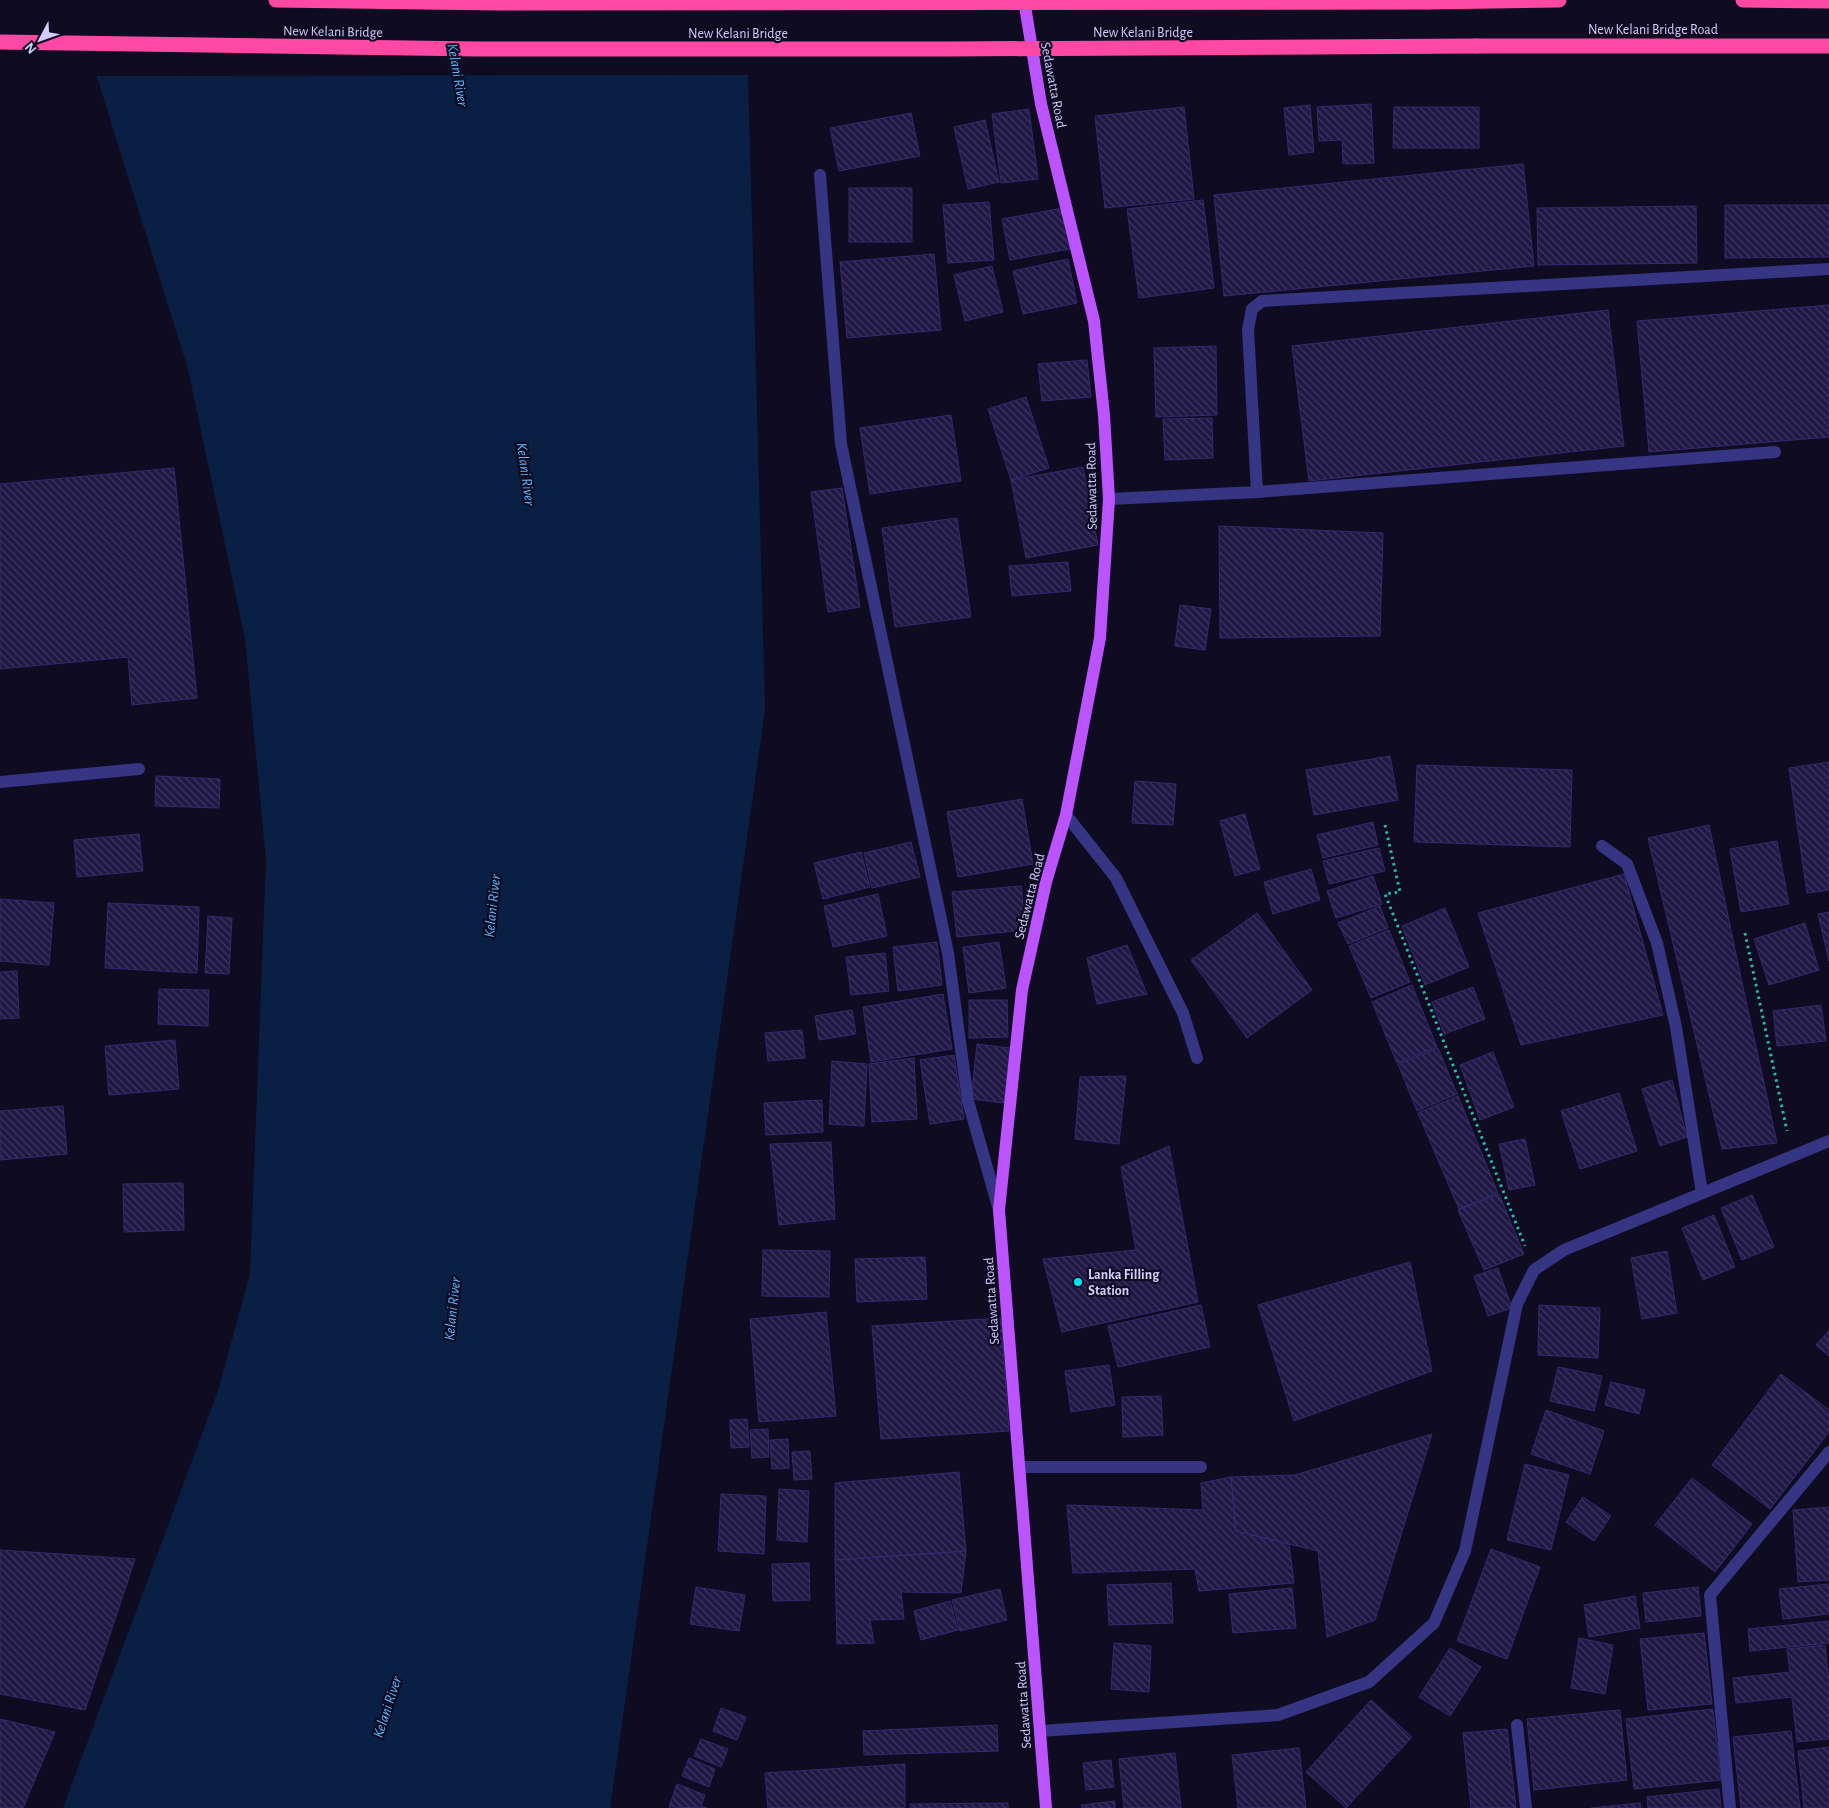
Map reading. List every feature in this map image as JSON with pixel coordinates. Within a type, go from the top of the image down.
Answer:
[{"type":"highway","points":[[276,0],[499,3],[1427,2],[1559,0]]},
{"type":"highway","points":[[1743,0],[1829,1]]},
{"type":"highway","name":"New Kelani Bridge","points":[[0,42],[477,49],[1476,46]]},
{"type":"highway","name":"New Kelani Bridge Road","points":[[1476,46],[1829,46]]},
{"type":"main road","name":"Sedawatta Road","points":[[1024,0],[1041,104],[1094,321],[1104,415],[1109,499],[1100,638],[1066,815],[1046,882],[1022,990],[999,1210],[1046,1808]]},
{"type":"street","points":[[820,175],[841,444],[948,952],[968,1101],[999,1210]]},
{"type":"street","points":[[1257,492],[1248,329],[1252,309],[1262,301],[1829,268]]},
{"type":"street","points":[[1109,499],[1257,492],[1775,452]]},
{"type":"street","points":[[0,782],[139,769]]},
{"type":"street","points":[[1066,815],[1116,878],[1183,1013],[1197,1058]]},
{"type":"street","points":[[1602,846],[1627,864],[1657,943],[1676,1027],[1702,1193]]},
{"type":"street","points":[[1040,1731],[1278,1715],[1368,1682],[1434,1623],[1465,1551],[1517,1304],[1534,1270],[1564,1250],[1829,1141]]},
{"type":"street","points":[[1730,1808],[1710,1594],[1829,1452]]},
{"type":"street","points":[[1019,1467],[1201,1467]]},
{"type":"street","points":[[1517,1725],[1526,1808]]},
{"type":"path","points":[[1385,825],[1400,892],[1385,894],[1534,1270]]},
{"type":"path","points":[[1745,933],[1792,1156]]},
{"type":"water","name":"Kelani River","points":[[73,0],[746,0],[765,710],[610,1808],[63,1808],[218,1391],[250,1274],[266,860],[245,639],[188,369]]},
{"type":"pier","points":[[70,0],[748,0],[750,75],[94,76]]},
{"type":"building","points":[[1371,104],[1374,163],[1343,164],[1342,140],[1319,141],[1317,107]]},
{"type":"building","points":[[1310,105],[1314,152],[1289,155],[1284,108]]},
{"type":"building","points":[[1184,107],[1194,199],[1105,208],[1095,116]]},
{"type":"building","points":[[1394,107],[1479,107],[1479,148],[1393,148]]},
{"type":"building","points":[[1029,109],[1038,179],[1001,183],[992,114]]},
{"type":"building","points":[[911,113],[920,156],[839,171],[830,128]]},
{"type":"building","points":[[985,120],[999,182],[968,189],[954,127]]},
{"type":"building","points":[[1523,164],[1534,266],[1224,296],[1214,195]]},
{"type":"building","points":[[849,188],[912,188],[912,242],[849,242]]},
{"type":"building","points":[[1203,200],[1214,288],[1139,298],[1127,209]]},
{"type":"building","points":[[989,202],[994,260],[948,263],[943,205]]},
{"type":"building","points":[[1725,205],[1829,205],[1829,257],[1725,258]]},
{"type":"building","points":[[1696,206],[1697,263],[1538,265],[1537,208]]},
{"type":"building","points":[[1063,208],[1070,249],[1010,260],[1002,219]]},
{"type":"building","points":[[934,254],[941,330],[847,338],[840,262]]},
{"type":"building","points":[[1068,259],[1077,303],[1023,314],[1013,271]]},
{"type":"building","points":[[992,266],[1003,312],[965,321],[954,275]]},
{"type":"building","points":[[1829,305],[1829,437],[1649,452],[1637,321]]},
{"type":"building","points":[[1608,310],[1624,446],[1309,481],[1292,346]]},
{"type":"building","points":[[1216,346],[1217,415],[1156,417],[1154,348]]},
{"type":"building","points":[[1087,360],[1091,397],[1042,401],[1038,364]]},
{"type":"building","points":[[1026,397],[1049,468],[1011,480],[988,409]]},
{"type":"building","points":[[951,415],[961,481],[870,494],[860,428]]},
{"type":"building","points":[[1212,418],[1213,458],[1165,460],[1163,419]]},
{"type":"building","points":[[1083,467],[1098,545],[1026,558],[1011,480]]},
{"type":"building","points":[[174,468],[197,698],[132,705],[128,657],[0,669],[0,484]]},
{"type":"building","points":[[842,488],[860,607],[828,612],[811,492]]},
{"type":"building","points":[[957,518],[971,617],[895,627],[882,528]]},
{"type":"building","points":[[1219,526],[1383,533],[1380,636],[1220,638]]},
{"type":"building","points":[[1068,562],[1071,591],[1012,596],[1009,566]]},
{"type":"building","points":[[1180,605],[1211,609],[1205,650],[1175,646]]},
{"type":"building","points":[[1390,756],[1398,800],[1314,815],[1306,770]]},
{"type":"building","points":[[1829,762],[1829,890],[1807,893],[1789,768]]},
{"type":"building","points":[[1417,765],[1572,770],[1570,847],[1414,842]]},
{"type":"building","points":[[156,776],[220,779],[219,808],[155,806]]},
{"type":"building","points":[[1135,781],[1176,784],[1173,825],[1132,823]]},
{"type":"building","points":[[1022,799],[1033,864],[958,877],[947,812]]},
{"type":"building","points":[[1245,814],[1260,869],[1235,876],[1220,821]]},
{"type":"building","points":[[1373,822],[1378,845],[1323,858],[1317,835]]},
{"type":"building","points":[[1709,825],[1777,1143],[1722,1149],[1648,838]]},
{"type":"building","points":[[139,834],[143,871],[77,877],[74,840]]},
{"type":"building","points":[[1777,841],[1789,904],[1741,912],[1730,849]]},
{"type":"building","points":[[911,842],[920,877],[872,888],[864,853]]},
{"type":"building","points":[[1379,848],[1385,871],[1329,884],[1323,861]]},
{"type":"building","points":[[861,852],[870,887],[823,899],[814,863]]},
{"type":"building","points":[[1311,869],[1320,900],[1273,914],[1264,882]]},
{"type":"building","points":[[1624,874],[1663,1015],[1521,1045],[1478,913]]},
{"type":"building","points":[[1373,876],[1382,904],[1336,918],[1327,891]]},
{"type":"building","points":[[1021,886],[1026,930],[957,937],[952,892]]},
{"type":"building","points":[[878,894],[887,936],[833,947],[824,906]]},
{"type":"building","points":[[0,899],[54,903],[49,965],[0,961]]},
{"type":"building","points":[[108,903],[199,907],[197,973],[105,968]]},
{"type":"building","points":[[1380,906],[1388,928],[1348,944],[1338,923]]},
{"type":"building","points":[[1445,908],[1469,967],[1425,985],[1402,926]]},
{"type":"building","points":[[1829,912],[1829,961],[1818,914]]},
{"type":"building","points":[[1257,913],[1312,990],[1247,1038],[1191,960]]},
{"type":"building","points":[[208,916],[232,918],[229,974],[205,973]]},
{"type":"building","points":[[1805,923],[1819,970],[1769,985],[1754,939]]},
{"type":"building","points":[[1389,930],[1410,982],[1371,998],[1349,946]]},
{"type":"building","points":[[937,942],[942,985],[898,991],[893,947]]},
{"type":"building","points":[[999,942],[1006,988],[969,993],[963,947]]},
{"type":"building","points":[[1127,945],[1147,994],[1097,1004],[1087,958]]},
{"type":"building","points":[[885,953],[889,991],[851,995],[846,957]]},
{"type":"building","points":[[17,971],[19,1018],[0,1019],[0,972]]},
{"type":"building","points":[[1412,985],[1437,1047],[1397,1063],[1372,1002]]},
{"type":"building","points":[[1473,987],[1485,1019],[1444,1034],[1432,1002]]},
{"type":"building","points":[[159,989],[209,990],[208,1026],[158,1024]]},
{"type":"building","points":[[943,994],[952,1049],[871,1062],[863,1007]]},
{"type":"building","points":[[969,1000],[1007,1000],[1008,1037],[969,1038]]},
{"type":"building","points":[[1821,1005],[1826,1041],[1777,1046],[1773,1011]]},
{"type":"building","points":[[852,1010],[856,1034],[819,1040],[815,1016]]},
{"type":"building","points":[[802,1030],[805,1058],[768,1061],[765,1033]]},
{"type":"building","points":[[175,1040],[179,1089],[109,1095],[105,1046]]},
{"type":"building","points":[[977,1044],[1010,1048],[1004,1103],[971,1099]]},
{"type":"building","points":[[1438,1048],[1457,1094],[1417,1111],[1398,1064]]},
{"type":"building","points":[[1493,1052],[1514,1107],[1480,1120],[1460,1065]]},
{"type":"building","points":[[954,1055],[964,1119],[930,1124],[920,1060]]},
{"type":"building","points":[[914,1058],[917,1119],[872,1122],[869,1064]]},
{"type":"building","points":[[832,1061],[867,1064],[864,1126],[829,1124]]},
{"type":"building","points":[[1126,1076],[1119,1144],[1075,1139],[1080,1077]]},
{"type":"building","points":[[1672,1080],[1687,1137],[1660,1146],[1642,1089]]},
{"type":"building","points":[[1619,1093],[1637,1151],[1580,1169],[1561,1111]]},
{"type":"building","points":[[1458,1096],[1498,1193],[1459,1209],[1418,1113]]},
{"type":"building","points":[[822,1100],[823,1132],[766,1135],[764,1103]]},
{"type":"building","points":[[63,1106],[67,1154],[0,1160],[0,1111]]},
{"type":"building","points":[[1525,1139],[1535,1185],[1509,1190],[1499,1144]]},
{"type":"building","points":[[831,1142],[835,1219],[779,1225],[770,1144]]},
{"type":"building","points":[[1169,1146],[1198,1302],[1062,1332],[1043,1259],[1136,1250],[1121,1167]]},
{"type":"building","points":[[183,1183],[184,1230],[124,1232],[123,1184]]},
{"type":"building","points":[[1499,1194],[1524,1254],[1484,1270],[1458,1210]]},
{"type":"building","points":[[1752,1195],[1774,1247],[1742,1260],[1721,1208]]},
{"type":"building","points":[[1714,1215],[1735,1267],[1703,1280],[1682,1228]]},
{"type":"building","points":[[763,1250],[830,1251],[829,1297],[762,1296]]},
{"type":"building","points":[[1667,1251],[1677,1313],[1642,1319],[1631,1258]]},
{"type":"building","points":[[925,1257],[927,1299],[857,1302],[855,1259]]},
{"type":"building","points":[[1410,1262],[1432,1371],[1294,1421],[1258,1305]]},
{"type":"building","points":[[1498,1268],[1512,1308],[1488,1316],[1474,1276]]},
{"type":"building","points":[[1201,1305],[1210,1347],[1118,1367],[1108,1326]]},
{"type":"building","points":[[1539,1305],[1600,1308],[1598,1358],[1538,1355]]},
{"type":"building","points":[[826,1312],[836,1416],[759,1422],[750,1319]]},
{"type":"building","points":[[1001,1318],[1009,1431],[881,1439],[872,1326]]},
{"type":"building","points":[[1829,1330],[1829,1356],[1816,1345]]},
{"type":"building","points":[[1109,1365],[1115,1405],[1071,1412],[1065,1371]]},
{"type":"building","points":[[1558,1367],[1602,1376],[1594,1411],[1550,1401]]},
{"type":"building","points":[[1781,1374],[1829,1410],[1829,1432],[1770,1509],[1712,1465]]},
{"type":"building","points":[[1611,1382],[1645,1390],[1639,1414],[1605,1405]]},
{"type":"building","points":[[1161,1396],[1163,1435],[1123,1437],[1122,1397]]},
{"type":"building","points":[[1546,1410],[1604,1431],[1590,1474],[1531,1454]]},
{"type":"building","points":[[747,1419],[749,1447],[731,1448],[730,1420]]},
{"type":"building","points":[[768,1429],[769,1457],[752,1458],[750,1430]]},
{"type":"building","points":[[1432,1434],[1375,1620],[1327,1637],[1318,1551],[1236,1531],[1231,1477],[1295,1475]]},
{"type":"building","points":[[788,1439],[789,1468],[772,1469],[770,1440]]},
{"type":"building","points":[[810,1451],[812,1479],[794,1480],[792,1452]]},
{"type":"building","points":[[1525,1464],[1569,1475],[1551,1550],[1507,1540]]},
{"type":"building","points":[[959,1472],[966,1551],[835,1560],[835,1483]]},
{"type":"building","points":[[1231,1477],[1236,1531],[1289,1544],[1294,1583],[1199,1591],[1195,1569],[1073,1573],[1067,1505],[1203,1510],[1201,1483]]},
{"type":"building","points":[[1692,1478],[1752,1524],[1715,1572],[1655,1525]]},
{"type":"building","points":[[779,1489],[809,1491],[807,1542],[777,1540]]},
{"type":"building","points":[[721,1494],[766,1496],[764,1554],[718,1551]]},
{"type":"building","points":[[1583,1497],[1611,1516],[1594,1541],[1566,1522]]},
{"type":"building","points":[[1829,1507],[1829,1580],[1798,1582],[1793,1510]]},
{"type":"building","points":[[1491,1549],[1540,1567],[1507,1659],[1457,1641]]},
{"type":"building","points":[[0,1550],[135,1559],[85,1710],[0,1694]]},
{"type":"building","points":[[966,1551],[961,1593],[901,1592],[904,1619],[870,1620],[874,1643],[837,1644],[835,1560]]},
{"type":"building","points":[[809,1563],[810,1600],[773,1601],[772,1564]]},
{"type":"building","points":[[1171,1583],[1173,1623],[1109,1625],[1107,1585]]},
{"type":"building","points":[[1829,1584],[1829,1614],[1783,1619],[1779,1589]]},
{"type":"building","points":[[696,1587],[745,1595],[739,1631],[690,1624]]},
{"type":"building","points":[[1698,1587],[1701,1616],[1646,1622],[1643,1593]]},
{"type":"building","points":[[1292,1588],[1296,1628],[1233,1633],[1229,1594]]},
{"type":"building","points":[[1000,1589],[1007,1620],[960,1631],[952,1600]]},
{"type":"building","points":[[1635,1596],[1640,1628],[1589,1637],[1584,1605]]},
{"type":"building","points":[[950,1601],[958,1630],[921,1640],[914,1611]]},
{"type":"building","points":[[1829,1621],[1829,1643],[1750,1651],[1748,1629]]},
{"type":"building","points":[[1704,1633],[1712,1704],[1648,1710],[1640,1639]]},
{"type":"building","points":[[1579,1638],[1613,1645],[1605,1694],[1571,1688]]},
{"type":"building","points":[[1114,1643],[1151,1646],[1149,1692],[1111,1689]]},
{"type":"building","points":[[1825,1645],[1829,1680],[1829,1739],[1797,1742],[1792,1697],[1736,1703],[1733,1678],[1790,1672],[1787,1649]]},
{"type":"building","points":[[1450,1648],[1481,1667],[1450,1716],[1419,1697]]},
{"type":"building","points":[[1371,1700],[1412,1737],[1346,1808],[1306,1772]]},
{"type":"building","points":[[721,1708],[746,1717],[737,1740],[713,1731]]},
{"type":"building","points":[[1713,1709],[1721,1780],[1634,1789],[1626,1719]]},
{"type":"building","points":[[1620,1710],[1627,1780],[1534,1790],[1527,1719]]},
{"type":"building","points":[[0,1719],[55,1732],[23,1808],[0,1808]]},
{"type":"building","points":[[997,1725],[998,1751],[864,1755],[863,1731]]},
{"type":"building","points":[[1507,1729],[1516,1808],[1471,1808],[1463,1733]]},
{"type":"building","points":[[1791,1731],[1800,1808],[1741,1808],[1733,1737]]},
{"type":"building","points":[[701,1739],[728,1749],[721,1767],[694,1756]]},
{"type":"building","points":[[1829,1747],[1829,1808],[1804,1808],[1798,1751]]},
{"type":"building","points":[[1299,1748],[1306,1808],[1238,1808],[1232,1755]]},
{"type":"building","points":[[1175,1753],[1181,1808],[1124,1808],[1119,1759]]},
{"type":"building","points":[[689,1758],[715,1769],[709,1787],[682,1776]]},
{"type":"building","points":[[1111,1760],[1114,1787],[1086,1790],[1083,1763]]},
{"type":"building","points":[[905,1764],[905,1808],[768,1808],[765,1773]]},
{"type":"building","points":[[677,1784],[705,1795],[701,1806],[707,1808],[669,1807]]},
{"type":"building","points":[[1719,1789],[1721,1808],[1648,1808],[1647,1797]]},
{"type":"building","points":[[1115,1801],[1115,1808],[1082,1808],[1081,1805]]},
{"type":"building","points":[[1008,1803],[1008,1808],[910,1808],[910,1804]]},
{"type":"building","points":[[1640,1803],[1641,1808],[1591,1808]]},
{"type":"place","name":"Lanka Filling Station","points":[[1078,1282]]}]
